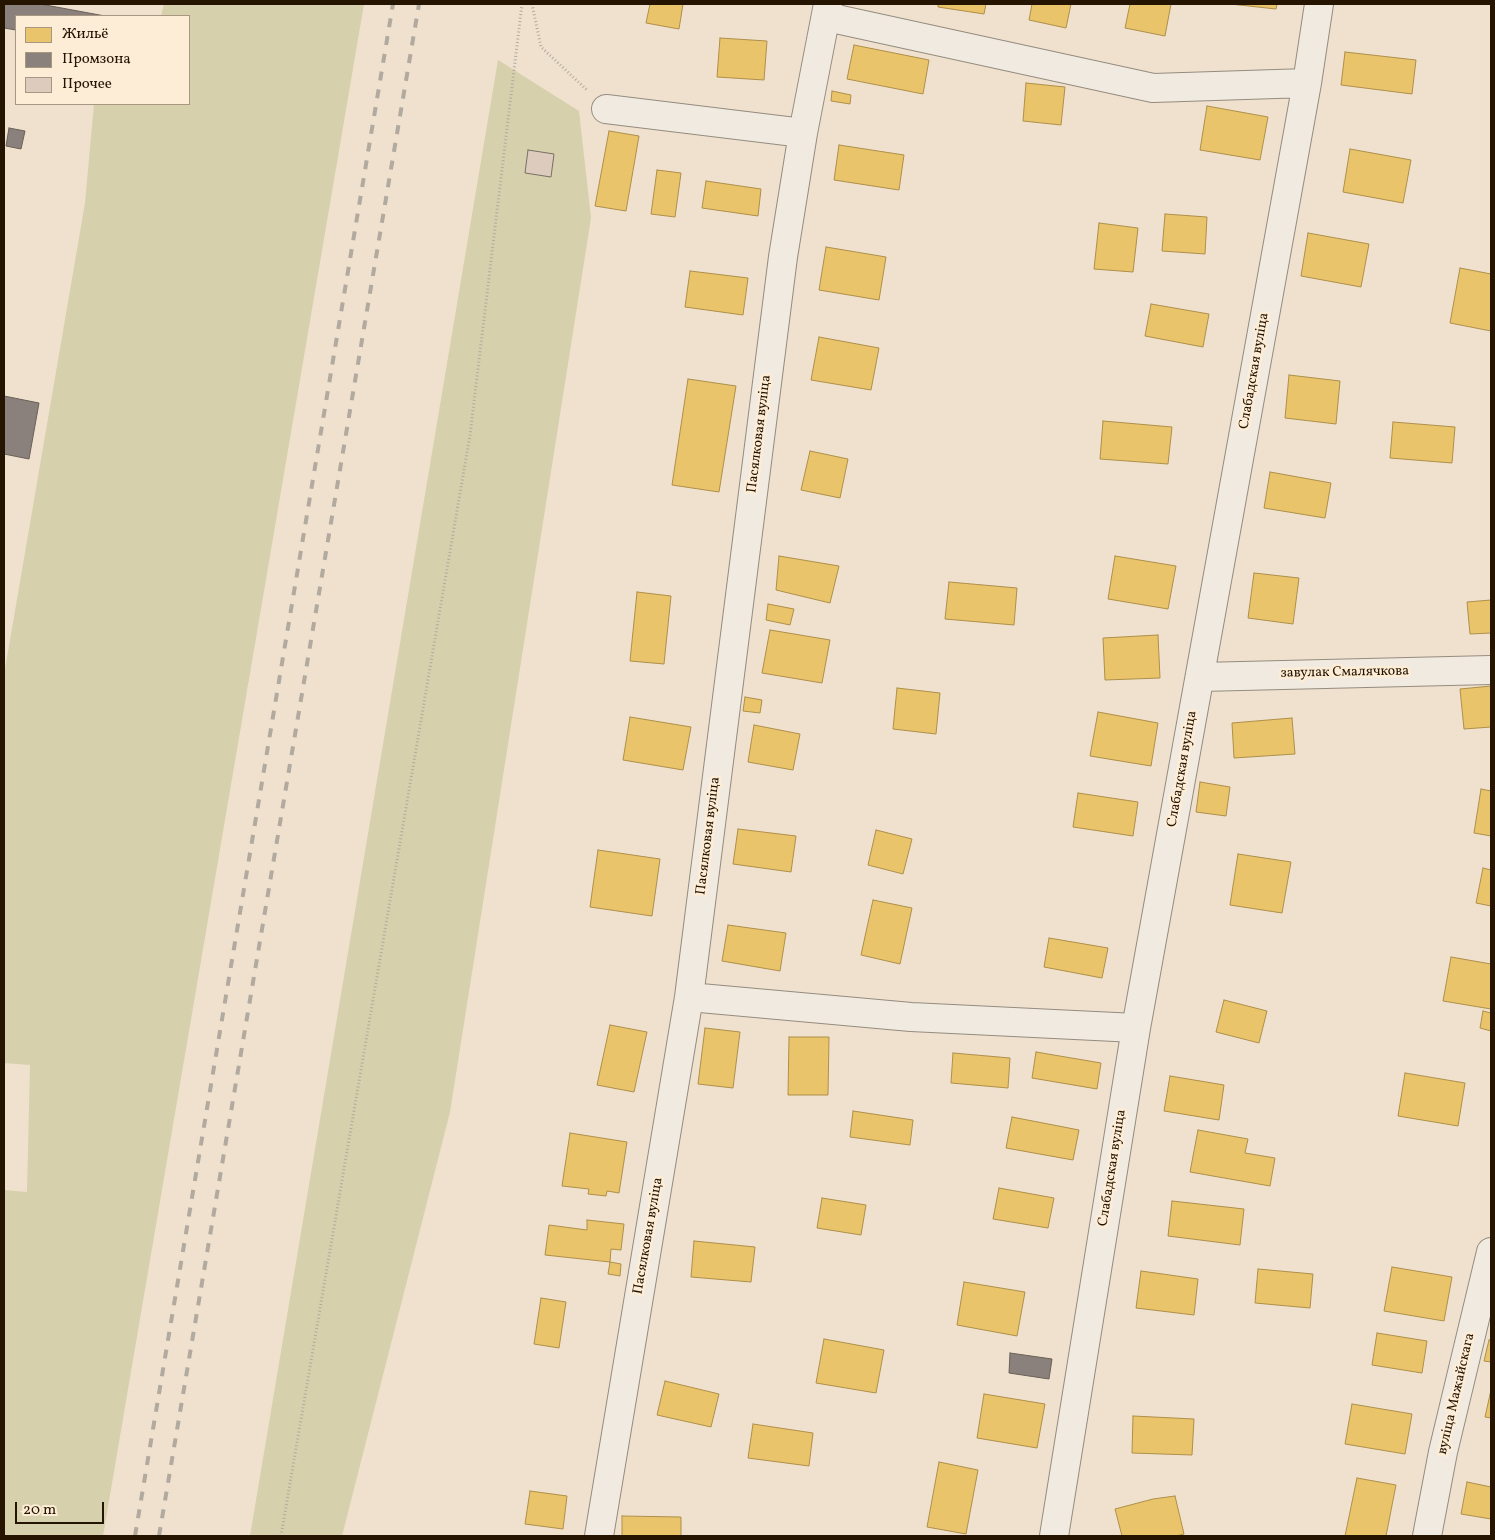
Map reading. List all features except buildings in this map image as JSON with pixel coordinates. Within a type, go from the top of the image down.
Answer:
[{"type":"street","name":"Слабадская вуліца","points":[[1054,1536],[1136,1028],[1308,83],[1319,4]]},
{"type":"street","points":[[828,10],[1154,88],[1308,83]]},
{"type":"street","name":"Пасялковая вуліца","points":[[599,1536],[689,997],[783,257],[803,133],[828,10]]},
{"type":"street","points":[[606,109],[803,133]]},
{"type":"street","name":"завулак Смалячкова","points":[[1200,677],[1491,670]]},
{"type":"street","points":[[689,997],[911,1016],[1136,1028]]},
{"type":"street","name":"вуліца Мажайскага","points":[[1427,1536],[1443,1452],[1491,1252]]},
{"type":"path","points":[[281,1536],[470,435],[522,4]]},
{"type":"path","points":[[532,4],[541,47],[606,109]]},
{"type":"shaded area","points":[[164,4],[364,4],[103,1536],[4,1536],[4,1190],[27,1192],[30,1065],[4,1063],[4,675],[85,203],[94,105],[190,105],[190,15],[161,15]]},
{"type":"shaded area","points":[[498,60],[579,111],[591,218],[450,1112],[342,1536],[250,1536]]},
{"type":"railway","points":[[135,1536],[393,4]]},
{"type":"railway","points":[[159,1536],[419,4]]}]
